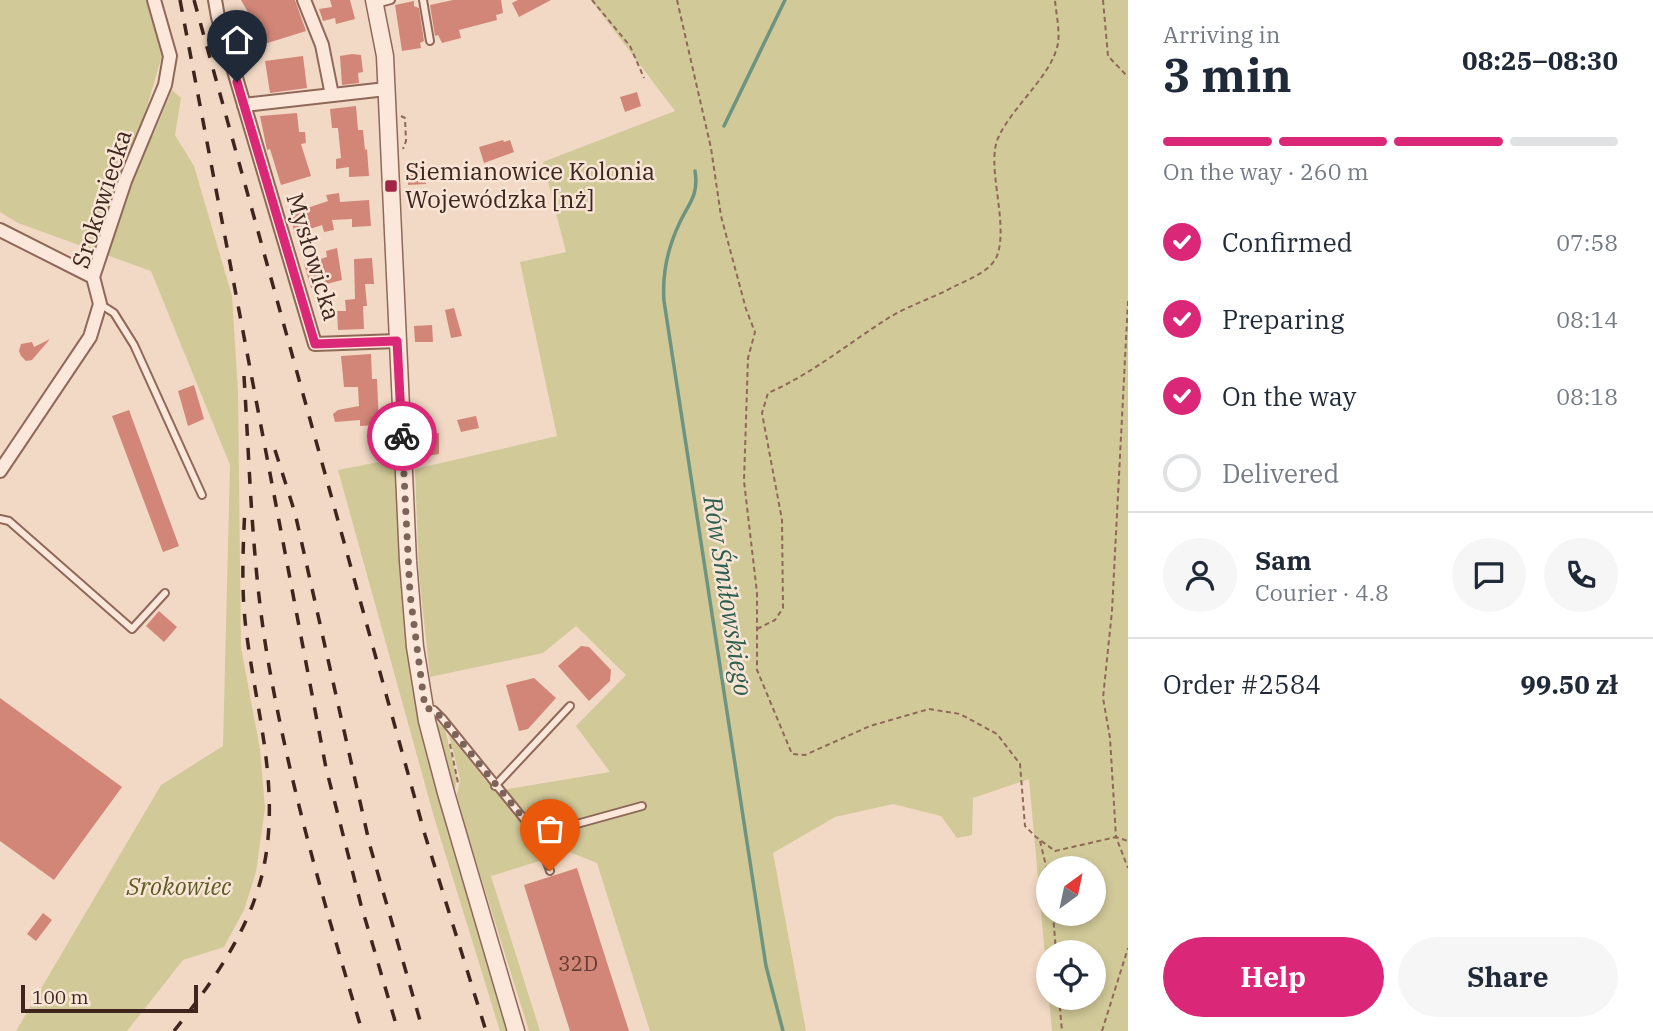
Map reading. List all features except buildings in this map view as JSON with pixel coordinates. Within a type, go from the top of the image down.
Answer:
[{"type":"street","name":"Srokowiecka","points":[[0,471],[90,337],[100,304],[93,277],[125,181],[165,85],[170,56],[154,0]]},
{"type":"street","name":"Mysłowicka","points":[[215,0],[315,344],[397,341]]},
{"type":"street","points":[[304,0],[322,45],[332,95]]},
{"type":"street","points":[[380,1],[410,594],[425,708],[452,818],[516,1031]]},
{"type":"street","points":[[244,105],[386,89]]},
{"type":"street","points":[[0,230],[93,277]]},
{"type":"lane","points":[[423,0],[430,41]]},
{"type":"lane","points":[[100,304],[114,313],[134,345],[202,495]]},
{"type":"lane","points":[[0,520],[9,521],[132,629],[165,593]]},
{"type":"lane","points":[[495,786],[570,706]]},
{"type":"lane","points":[[425,708],[434,710],[442,718],[537,835],[550,871]]},
{"type":"lane","points":[[537,835],[642,806]]},
{"type":"path","points":[[592,0],[630,46],[644,78]]},
{"type":"path","points":[[677,0],[711,148],[721,216],[746,309],[755,332],[748,358],[744,481],[757,593],[757,670],[792,754],[805,755],[870,726],[929,709],[960,713],[997,734],[1020,764],[1026,826],[1040,840],[1055,851],[1115,837],[1128,841]]},
{"type":"path","points":[[757,629],[775,620],[783,608],[782,520],[762,414],[768,393],[792,383],[895,314],[931,299],[984,271],[995,261],[1002,233],[995,153],[998,137],[1030,89],[1049,69],[1058,42],[1055,0]]},
{"type":"path","points":[[1103,0],[1108,56],[1128,77]]},
{"type":"path","points":[[400,114],[405,118],[406,141],[401,153]]},
{"type":"path","points":[[1128,301],[1112,611],[1102,698],[1110,738],[1115,837],[1128,868]]},
{"type":"path","points":[[450,744],[458,779],[457,789]]},
{"type":"path","points":[[1040,840],[1044,856]]},
{"type":"path","points":[[1102,1031],[1128,948]]},
{"type":"path","points":[[1060,1010],[1062,1031]]},
{"type":"green space","name":"Srokowiec","points":[[0,0],[146,0],[162,56],[142,123],[153,136],[172,90],[181,98],[175,135],[194,166],[232,296],[238,392],[241,648],[260,749],[265,808],[256,872],[244,910],[224,947],[183,960],[127,1031],[16,1031],[161,785],[223,746],[230,465],[151,271],[18,223],[0,212]]},
{"type":"green space","points":[[591,0],[1128,0],[1128,1031],[1052,1031],[1050,1010],[1106,1010],[1106,940],[1044,940],[1042,926],[1106,926],[1106,856],[1036,856],[1029,779],[973,798],[972,835],[957,838],[941,816],[893,804],[835,817],[773,853],[806,1031],[650,1031],[597,863],[569,852],[491,876],[540,1031],[529,1031],[465,826],[457,795],[460,779],[449,735],[486,781],[502,790],[610,772],[576,726],[626,675],[576,626],[543,653],[430,677],[419,574],[415,469],[557,436],[520,262],[566,252],[543,162],[675,111]]},
{"type":"green space","points":[[394,459],[404,597],[510,1031],[500,1031],[434,817],[338,470]]},
{"type":"green space","points":[[436,722],[445,729],[457,778],[454,796],[526,1031],[522,1031],[464,839],[437,737]]},
{"type":"waterway","name":"Rów Śmiłowskiego","points":[[724,126],[785,0]]},
{"type":"waterway","name":"Rów Śmiłowskiego","points":[[695,171],[694,193],[669,251],[664,301],[766,966],[783,1031]]},
{"type":"railway","points":[[180,0],[326,768],[361,905],[398,1031]]},
{"type":"railway","points":[[194,0],[425,835],[486,1031]]},
{"type":"railway","points":[[244,376],[255,558],[269,666],[299,804],[362,1031]]},
{"type":"railway","points":[[275,450],[295,513],[370,846],[423,1031]]},
{"type":"railway","points":[[174,1031],[214,977],[247,918],[262,875],[267,844],[268,782],[244,614],[245,507]]},
{"type":"way so far","points":[[402,436],[410,594],[425,708],[431,708],[442,718],[537,835],[550,871]]},
{"type":"place","name":"Siemianowice Kolonia Wojewódzka [nż]","points":[[391,186]]},
{"type":"route","points":[[237,82],[315,344],[397,341],[402,436]]}]
